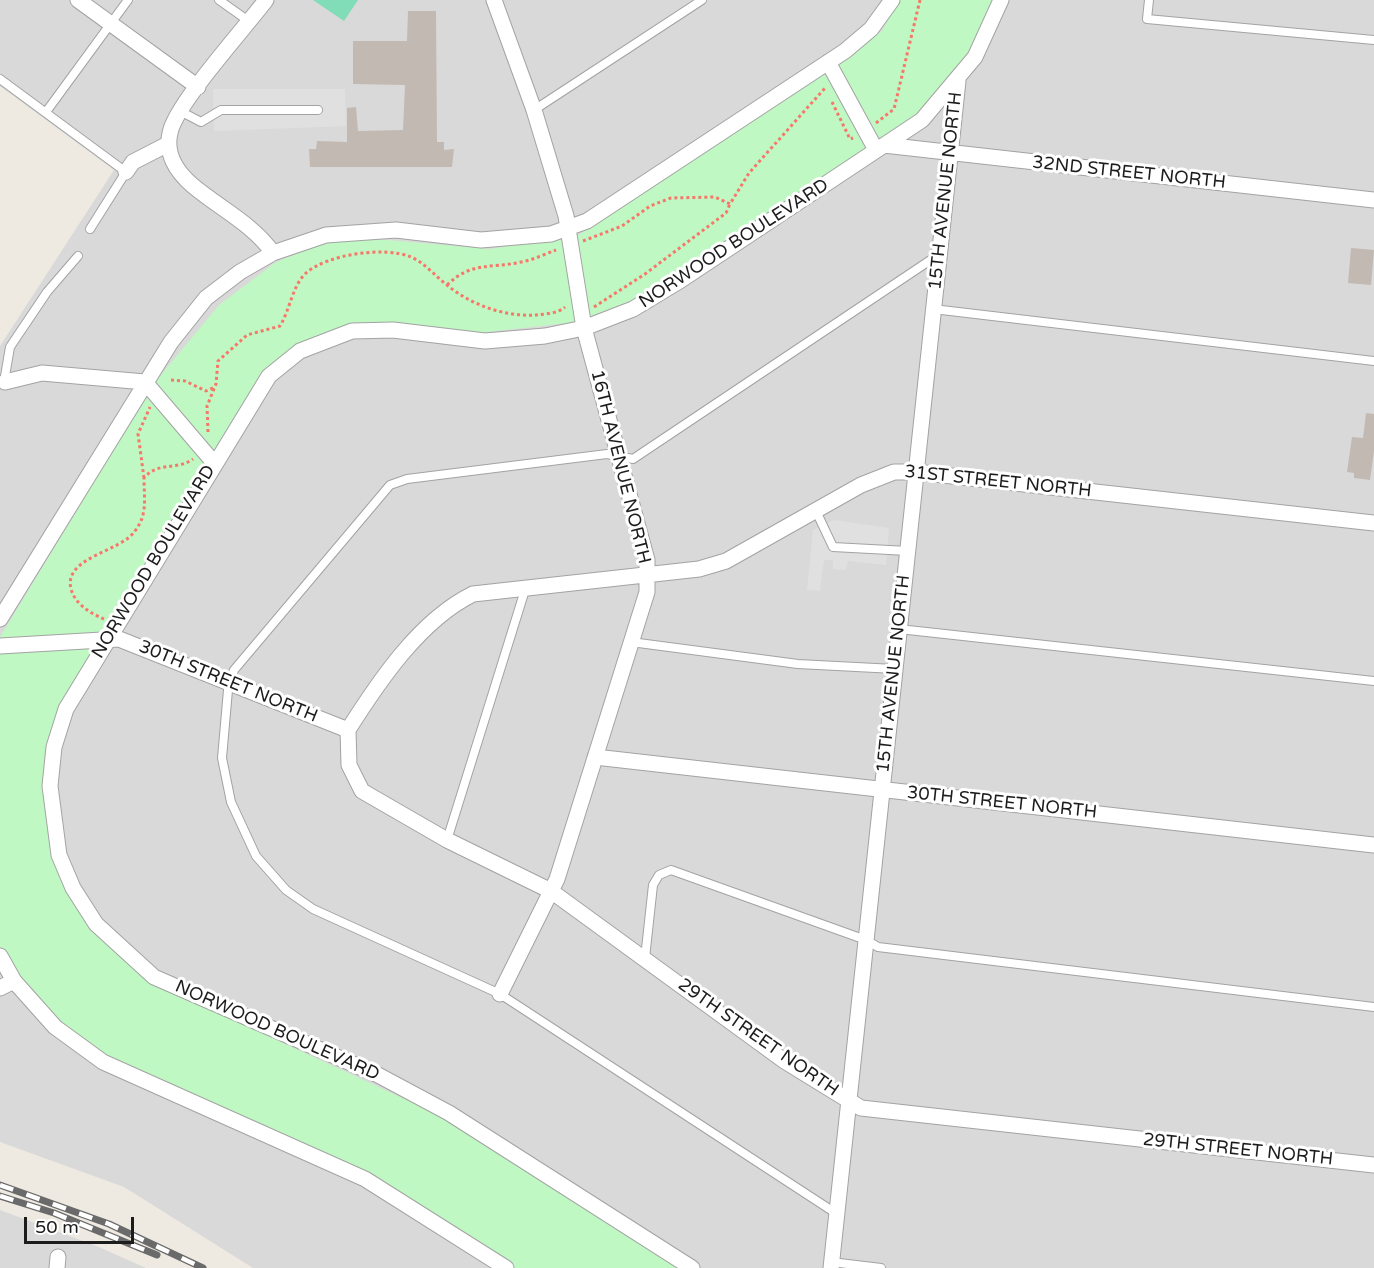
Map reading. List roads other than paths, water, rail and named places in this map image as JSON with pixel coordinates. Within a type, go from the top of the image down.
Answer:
[{"type":"street","points":[[78,0],[198,87]]},
{"type":"street","points":[[266,0],[177,115],[168,144],[177,170],[192,185],[263,238],[273,253]]},
{"type":"street","points":[[0,619],[145,382],[187,320],[206,298],[240,272],[273,253],[326,235],[396,230],[481,240],[551,234],[587,221],[828,62],[872,29],[892,0]]},
{"type":"street","name":"NORWOOD BOULEVARD","points":[[692,1268],[449,1113],[378,1075],[154,977],[96,924],[73,888],[59,855],[50,786],[54,747],[66,709],[269,376],[300,351],[352,331],[393,330],[485,341],[545,336],[584,328],[633,309],[681,280],[922,120],[958,81],[975,57],[1001,0]]},
{"type":"street","name":"16TH AVENUE NORTH","points":[[496,1],[534,110],[566,216],[563,250],[573,309],[584,328],[647,560],[647,592],[551,891],[500,994]]},
{"type":"street","points":[[828,62],[865,130],[880,148]]},
{"type":"street","name":"15TH AVENUE NORTH","points":[[831,1265],[958,81]]},
{"type":"street","points":[[126,172],[133,162],[168,144]]},
{"type":"street","name":"32ND STREET NORTH","points":[[880,148],[1374,200]]},
{"type":"street","points":[[2,383],[42,373],[145,382],[215,464]]},
{"type":"street","name":"31ST STREET NORTH","points":[[348,730],[371,693],[430,623],[452,604],[473,594],[699,569],[726,561],[861,485],[894,472],[916,472],[1374,522]]},
{"type":"street","name":"30TH STREET NORTH","points":[[0,646],[119,639],[348,730]]},
{"type":"street","name":"29TH STREET NORTH","points":[[348,730],[349,765],[362,791],[447,840],[551,891],[783,1060],[864,1108],[1374,1166]]},
{"type":"street","name":"30TH STREET NORTH","points":[[595,757],[1374,845]]},
{"type":"street","points":[[0,956],[14,981],[55,1027],[103,1062],[365,1179],[506,1268]]},
{"type":"street","points":[[0,988],[14,981]]},
{"type":"lane","points":[[46,112],[128,0]]},
{"type":"lane","points":[[219,0],[250,22]]},
{"type":"lane","points":[[534,110],[702,0]]},
{"type":"lane","points":[[1149,0],[1147,19],[1374,40]]},
{"type":"lane","points":[[0,79],[126,172],[90,229]]},
{"type":"lane","points":[[177,115],[201,122],[221,110],[318,110]]},
{"type":"lane","points":[[837,1214],[500,994],[313,909],[272,877],[246,837],[226,785],[223,734],[228,690],[232,685],[234,670],[390,485],[407,479],[607,454],[633,459],[939,255]]},
{"type":"lane","points":[[2,383],[10,347],[52,285],[78,256]]},
{"type":"lane","points":[[933,309],[1374,361]]},
{"type":"lane","points":[[816,511],[833,547],[908,551]]},
{"type":"lane","points":[[447,840],[525,590]]},
{"type":"lane","points":[[899,629],[1374,681]]},
{"type":"lane","points":[[631,642],[798,664],[895,669]]},
{"type":"lane","points":[[645,958],[653,885],[659,875],[671,870],[866,940],[878,947],[928,955],[1374,1007]]},
{"type":"lane","points":[[831,1265],[881,1268]]},
{"type":"railway","points":[[0,1185],[109,1224],[203,1268]]},
{"type":"railway","points":[[0,1196],[54,1213],[157,1255]]}]
